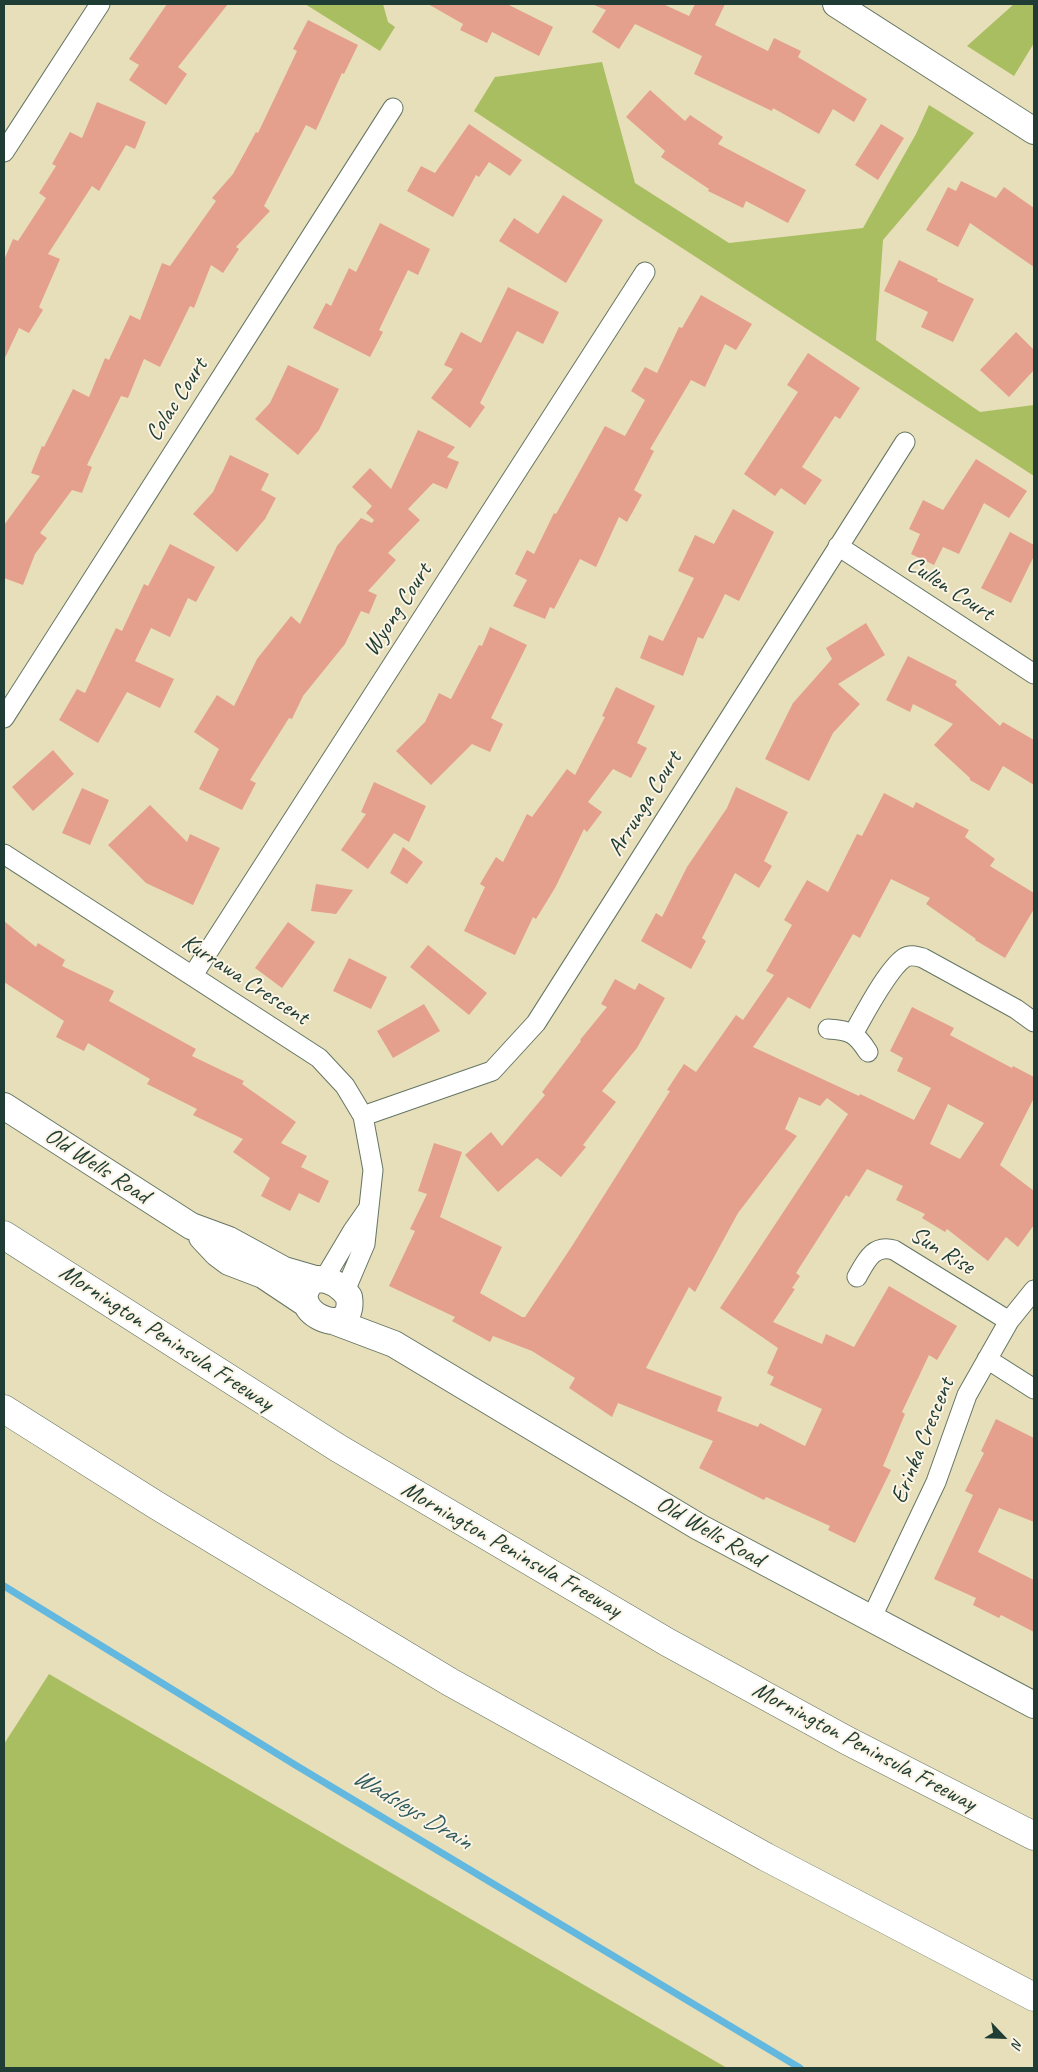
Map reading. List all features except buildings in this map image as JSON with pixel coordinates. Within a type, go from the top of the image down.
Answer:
[{"type":"highway","name":"Mornington Peninsula Freeway","points":[[4,1235],[338,1448],[667,1642],[848,1741],[1034,1836]]},
{"type":"highway","points":[[4,1409],[156,1505],[450,1682],[766,1857],[1034,1997]]},
{"type":"street","points":[[4,152],[100,4]]},
{"type":"street","points":[[836,4],[1034,131]]},
{"type":"street","name":"Colac Court","points":[[4,718],[393,108]]},
{"type":"street","name":"Wyong Court","points":[[193,975],[645,272]]},
{"type":"street","name":"Arrunga Court","points":[[363,1116],[492,1071],[536,1023],[905,442]]},
{"type":"street","name":"Cullen Court","points":[[838,546],[1034,674]]},
{"type":"street","name":"Kurrawa Crescent","points":[[4,854],[319,1058],[345,1086],[363,1116],[374,1170],[368,1208],[352,1232],[328,1290]]},
{"type":"street","points":[[853,1034],[890,973],[904,958],[914,955],[923,958],[1016,1009],[1034,1022]]},
{"type":"street","points":[[828,1029],[847,1031],[853,1034],[868,1052]]},
{"type":"street","name":"Old Wells Road","points":[[4,1106],[191,1226],[229,1240],[284,1270],[328,1290],[394,1344],[699,1527],[1034,1705]]},
{"type":"street","name":"Sun Rise","points":[[857,1277],[874,1252],[887,1248],[894,1250],[1009,1321]]},
{"type":"street","name":"Old Wells Road","points":[[328,1290],[311,1311],[319,1317],[394,1344]]},
{"type":"street","name":"Erinka Crescent","points":[[871,1619],[936,1482],[967,1395],[1009,1321],[1034,1290]]},
{"type":"street","points":[[987,1359],[1034,1389]]},
{"type":"green space","points":[[305,4],[383,4],[388,22],[395,27],[380,51]]},
{"type":"green space","points":[[1014,4],[1034,4],[1034,43],[1014,76],[967,46]]},
{"type":"green space","points":[[602,62],[635,183],[729,243],[863,228],[916,134],[929,105],[974,133],[883,240],[876,340],[980,412],[1034,405],[1034,476],[474,111],[495,77]]},
{"type":"green space","points":[[49,1674],[727,2068],[4,2068],[4,1744]]},
{"type":"waterway","name":"Wadsleys Drain","points":[[4,1586],[297,1766],[800,2068]]}]
